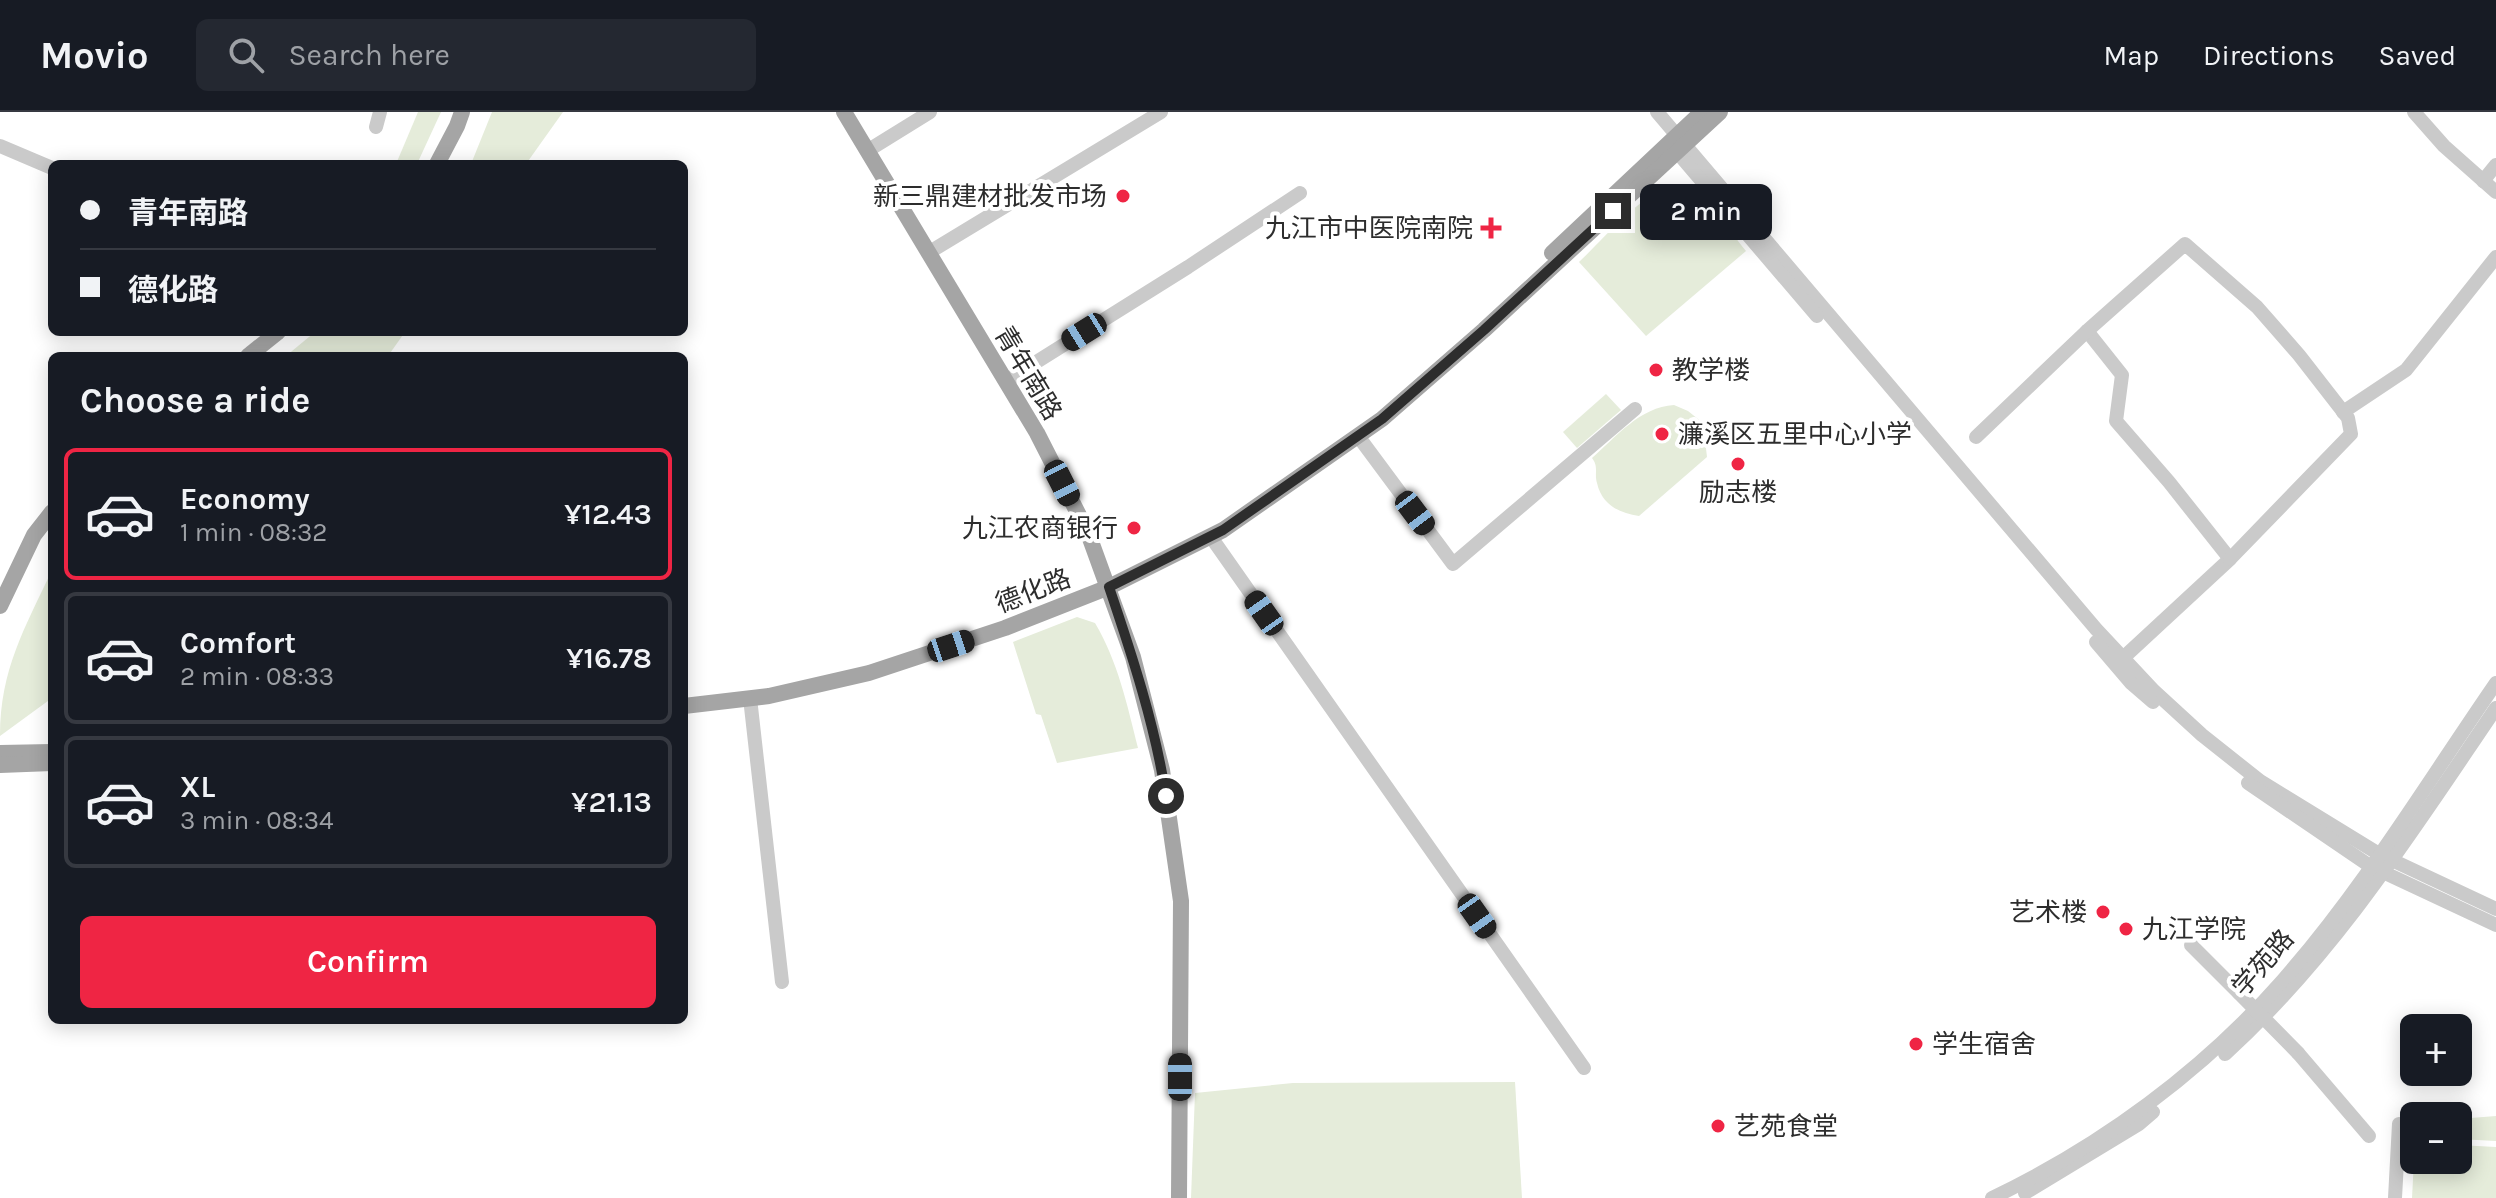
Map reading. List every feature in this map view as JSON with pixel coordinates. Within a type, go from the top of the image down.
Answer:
[{"type":"main road","points":[[439,160],[462,112]]},
{"type":"main road","name":"青年南路","points":[[844,112],[1037,433],[1107,583],[1133,657],[1162,770],[1181,901],[1179,1198]]},
{"type":"main road","name":"德化路","points":[[688,706],[750,698],[869,673],[1005,628],[1211,537],[1382,419],[1484,330],[1677,144],[1702,112]]},
{"type":"main road","name":"德化路","points":[[688,697],[751,689],[866,663],[1004,620],[1107,583],[1221,520],[1374,413],[1677,144],[1720,112]]},
{"type":"main road","points":[[253,352],[273,336]]},
{"type":"main road","points":[[0,606],[34,535],[48,517]]},
{"type":"main road","points":[[0,753],[48,752]]},
{"type":"main road","points":[[0,765],[48,763]]},
{"type":"street","points":[[867,151],[930,112]]},
{"type":"street","points":[[928,253],[1161,112]]},
{"type":"street","points":[[1657,112],[1677,144],[2131,683],[2259,791],[2380,860],[2496,909]]},
{"type":"street","points":[[2414,112],[2444,146],[2496,192]]},
{"type":"street","points":[[1677,144],[2154,691],[2202,735],[2260,781],[2380,860]]},
{"type":"street","points":[[0,146],[48,166]]},
{"type":"street","points":[[2483,181],[2496,165]]},
{"type":"street","points":[[1006,381],[1300,193]]},
{"type":"street","points":[[1976,437],[2087,331],[2185,244],[2257,307],[2348,418],[2351,434],[2230,559],[2123,658]]},
{"type":"street","points":[[2343,412],[2406,370],[2496,257]]},
{"type":"street","points":[[2087,331],[2122,375],[2116,421],[2230,559]]},
{"type":"street","points":[[1358,436],[1453,564],[1635,409]]},
{"type":"street","points":[[1211,537],[1584,1068]]},
{"type":"street","name":"学苑路","points":[[2014,1198],[2040,1186],[2139,1124],[2227,1052],[2291,989],[2384,874],[2380,860],[2496,683]]},
{"type":"street","points":[[750,698],[782,982]]},
{"type":"street","name":"学苑路","points":[[1992,1198],[2034,1178],[2134,1116],[2220,1046],[2283,981],[2496,708]]},
{"type":"street","points":[[2384,874],[2496,925]]},
{"type":"street","points":[[2191,945],[2298,1053],[2369,1136]]},
{"type":"street","points":[[2395,1198],[2399,1124]]},
{"type":"green space","points":[[418,112],[441,112],[419,160],[398,160]]},
{"type":"green space","points":[[492,112],[563,112],[529,160],[473,160]]},
{"type":"green space","points":[[1672,186],[1684,188],[1704,201],[1746,251],[1646,336],[1579,262],[1634,208]]},
{"type":"green space","points":[[310,336],[402,336],[391,352],[291,352]]},
{"type":"green space","points":[[1606,394],[1621,410],[1577,448],[1563,432]]},
{"type":"green space","points":[[1674,405],[1703,423],[1707,457],[1639,516],[1618,510],[1599,491],[1592,458],[1639,417]]},
{"type":"green space","points":[[48,579],[48,701],[0,736],[4,690],[24,630]]},
{"type":"green space","points":[[1077,617],[1095,623],[1110,653],[1138,748],[1057,763],[1041,715],[1036,714],[1013,642]]},
{"type":"green space","points":[[1515,1082],[1522,1198],[1191,1198],[1195,1093],[1293,1083]]},
{"type":"green space","points":[[2496,1116],[2496,1141],[2472,1140],[2472,1118]]},
{"type":"green space","points":[[2472,1146],[2496,1147],[2496,1198],[2412,1198],[2413,1174],[2472,1174]]},
{"type":"place","name":"新三鼎建材批发市场","points":[[1123,196]]},
{"type":"place","name":"九江市中医院南院","points":[[1491,228]]},
{"type":"place","name":"教学楼","points":[[1656,370]]},
{"type":"place","name":"濂溪区五里中心小学","points":[[1662,434]]},
{"type":"place","name":"励志楼","points":[[1738,464]]},
{"type":"place","name":"九江农商银行","points":[[1134,528]]},
{"type":"place","name":"艺术楼","points":[[2103,912]]},
{"type":"place","name":"九江学院","points":[[2126,929]]},
{"type":"place","name":"学生宿舍","points":[[1916,1044]]},
{"type":"place","name":"艺苑食堂","points":[[1718,1126]]},
{"type":"route","points":[[1166,796],[1133,657],[1109,587],[1223,530],[1382,419],[1613,211]]}]
